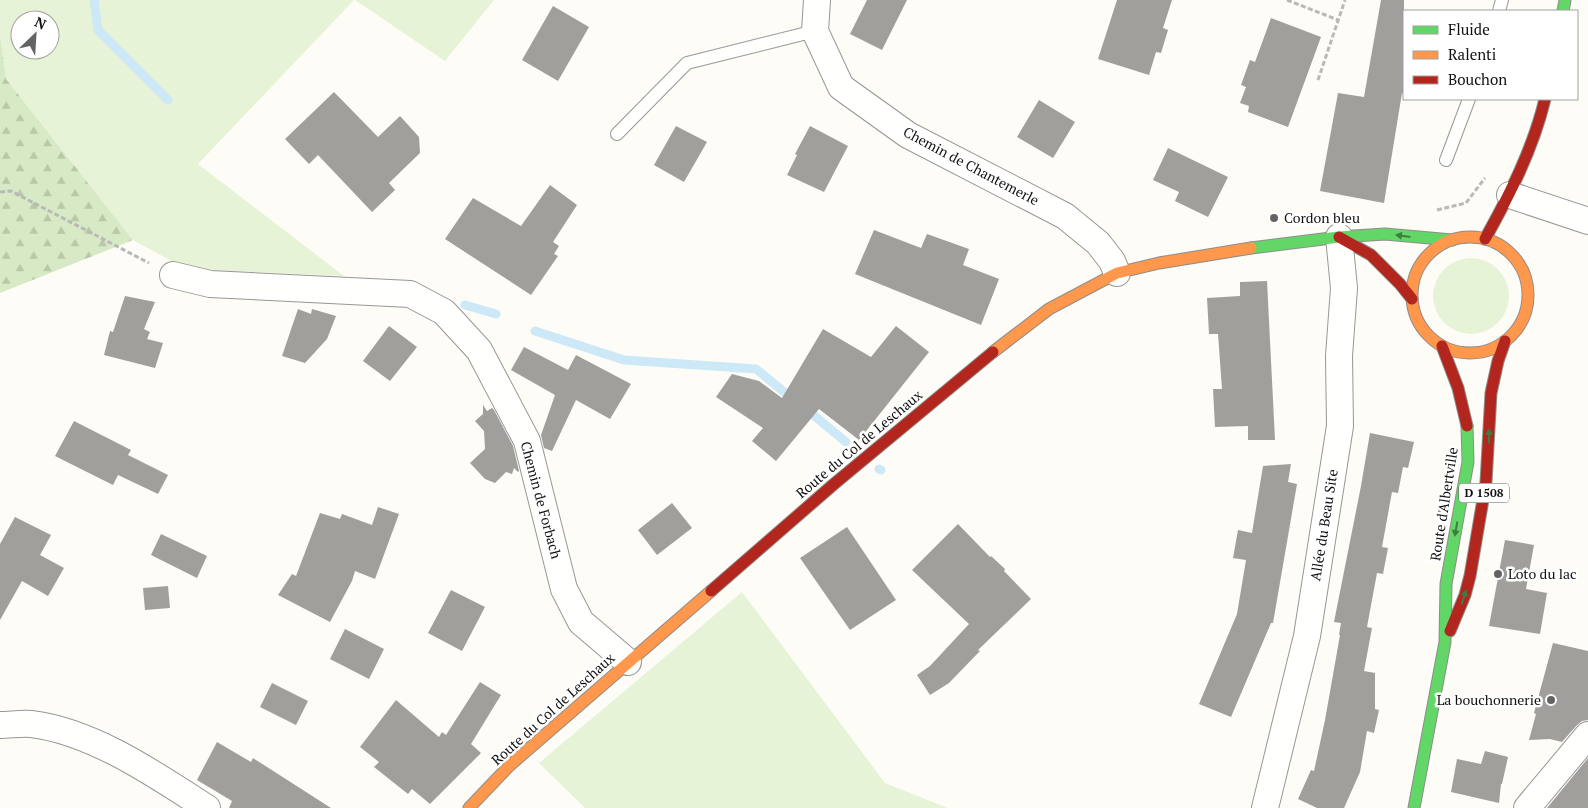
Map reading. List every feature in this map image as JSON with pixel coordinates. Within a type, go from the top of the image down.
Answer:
[{"type":"main road","points":[[1485,239],[1510,196],[1534,138],[1545,100]]},
{"type":"main road","name":"Route du Col de Leschaux","points":[[469,808],[509,766],[834,484],[1003,344],[1049,309],[1117,273],[1159,263],[1338,237],[1384,234],[1452,240]]},
{"type":"main road","points":[[1338,237],[1371,255],[1412,299]]},
{"type":"main road","points":[[1468,237],[1485,239],[1496,243],[1505,250],[1520,267],[1525,278],[1528,301],[1525,313],[1517,328],[1505,341],[1486,351],[1464,353],[1442,346],[1424,332],[1414,311],[1412,287],[1421,263],[1440,245],[1452,240],[1468,237]]},
{"type":"main road","name":"Route d'Albertville","points":[[1445,642],[1465,595],[1470,576],[1486,482],[1491,392],[1505,341]]},
{"type":"main road","name":"Route d'Albertville","points":[[1414,808],[1445,642],[1446,584],[1468,462],[1469,440],[1463,399],[1454,372],[1442,346]]},
{"type":"street","name":"Chemin de Chantemerle","points":[[817,0],[815,30],[841,87],[908,135],[1064,216],[1098,243],[1112,261],[1117,273]]},
{"type":"street","points":[[1510,196],[1588,221]]},
{"type":"street","name":"Allée du Beau Site","points":[[1265,808],[1307,636],[1340,426],[1339,356],[1344,288],[1338,237]]},
{"type":"street","name":"Chemin de Forbach","points":[[173,275],[210,284],[410,294],[444,312],[479,350],[527,442],[564,589],[581,622],[628,662]]},
{"type":"street","points":[[0,725],[30,724],[79,735],[148,770],[207,808]]},
{"type":"street","points":[[1527,808],[1588,736]]},
{"type":"lane","points":[[617,134],[687,63],[815,30]]},
{"type":"lane","points":[[1446,160],[1469,100]]},
{"type":"path","points":[[1286,0],[1338,20]]},
{"type":"path","points":[[1318,80],[1345,0]]},
{"type":"path","points":[[1437,210],[1466,203],[1485,177]]},
{"type":"path","points":[[0,192],[10,191],[173,275]]},
{"type":"green space","points":[[0,0],[354,0],[198,164],[344,276],[210,270],[179,265],[133,240],[6,79],[0,34]]},
{"type":"green space","points":[[355,0],[494,0],[445,61]]},
{"type":"green space","points":[[0,34],[6,79],[133,240],[0,293]]},
{"type":"green space","points":[[1471,258],[1485,261],[1498,269],[1506,282],[1509,296],[1506,310],[1498,323],[1485,331],[1471,334],[1457,331],[1444,323],[1436,310],[1433,296],[1436,282],[1444,269],[1457,261]]},
{"type":"green space","points":[[742,592],[885,783],[948,808],[585,808],[539,763]]},
{"type":"building","points":[[867,0],[907,0],[882,50],[850,34]]},
{"type":"building","points":[[1117,0],[1172,0],[1163,28],[1168,30],[1161,53],[1156,52],[1149,75],[1098,59]]},
{"type":"building","points":[[1381,0],[1404,0],[1403,94],[1384,203],[1320,191],[1338,93],[1364,97]]},
{"type":"building","points":[[553,6],[589,27],[558,81],[522,60]]},
{"type":"building","points":[[1271,18],[1321,37],[1288,127],[1248,112],[1249,106],[1240,103],[1246,87],[1241,85],[1250,60],[1255,62]]},
{"type":"building","points":[[334,92],[378,137],[400,116],[419,137],[420,153],[389,183],[395,190],[372,212],[318,155],[309,164],[285,139]]},
{"type":"building","points":[[1039,100],[1075,122],[1053,158],[1017,137]]},
{"type":"building","points":[[676,126],[707,142],[684,182],[654,165]]},
{"type":"building","points":[[810,126],[848,146],[824,192],[787,175],[797,155],[795,154]]},
{"type":"building","points":[[1168,148],[1228,177],[1208,217],[1175,201],[1179,192],[1153,180]]},
{"type":"building","points":[[550,185],[577,205],[553,242],[559,246],[554,254],[558,256],[531,295],[445,239],[473,198],[521,226]]},
{"type":"building","points":[[874,230],[921,248],[927,234],[969,249],[963,265],[999,279],[981,325],[855,274]]},
{"type":"building","points":[[1267,281],[1275,440],[1248,440],[1248,426],[1215,427],[1213,389],[1222,389],[1218,334],[1209,334],[1207,298],[1240,296],[1240,282]]},
{"type":"building","points":[[125,296],[155,302],[144,329],[150,332],[147,339],[163,343],[155,368],[104,355],[110,331],[113,332]]},
{"type":"building","points":[[298,309],[311,314],[312,309],[336,316],[327,339],[305,363],[282,356]]},
{"type":"building","points":[[389,326],[417,347],[390,381],[363,361]]},
{"type":"building","points":[[896,326],[929,352],[859,440],[819,409],[776,461],[752,441],[763,428],[716,397],[732,374],[759,381],[782,398],[823,329],[871,357]]},
{"type":"building","points":[[524,347],[568,370],[576,355],[631,384],[610,419],[576,400],[552,451],[544,448],[541,435],[555,395],[511,370]]},
{"type":"building","points":[[483,405],[487,411],[492,408],[494,410],[513,446],[519,471],[514,468],[512,474],[506,472],[495,483],[485,479],[470,463],[485,449],[484,431],[475,421],[483,414]]},
{"type":"building","points":[[74,421],[131,450],[128,455],[168,475],[158,494],[118,475],[113,485],[55,456]]},
{"type":"building","points":[[1370,433],[1414,442],[1408,468],[1403,467],[1398,493],[1392,492],[1382,547],[1388,548],[1383,574],[1377,573],[1367,627],[1372,628],[1364,671],[1375,673],[1375,709],[1379,710],[1374,733],[1367,731],[1360,772],[1344,808],[1317,808],[1298,799],[1311,770],[1314,771],[1325,720],[1340,635],[1341,623],[1334,622]]},
{"type":"building","points":[[1291,464],[1288,482],[1297,484],[1273,623],[1271,623],[1231,717],[1199,704],[1237,614],[1246,560],[1233,558],[1238,530],[1252,533],[1263,466]]},
{"type":"building","points":[[672,503],[692,528],[657,555],[638,530]]},
{"type":"building","points":[[378,507],[399,514],[375,579],[355,571],[352,581],[330,622],[278,595],[292,574],[296,576],[320,513],[340,519],[342,514],[372,525]]},
{"type":"building","points":[[15,517],[51,535],[40,555],[64,568],[48,596],[22,581],[0,620],[0,544]]},
{"type":"building","points":[[958,524],[990,557],[1005,569],[1004,571],[1031,599],[978,650],[980,651],[949,683],[930,695],[917,675],[930,666],[969,624],[912,570]]},
{"type":"building","points":[[847,527],[896,600],[850,630],[800,558]]},
{"type":"building","points":[[161,534],[207,556],[197,578],[151,555]]},
{"type":"building","points":[[1505,540],[1534,545],[1526,589],[1547,593],[1540,634],[1489,626]]},
{"type":"building","points":[[168,586],[170,608],[145,610],[143,588]]},
{"type":"building","points":[[451,590],[485,607],[462,651],[428,633]]},
{"type":"building","points":[[345,629],[384,649],[369,679],[330,659]]},
{"type":"building","points":[[1553,643],[1588,651],[1588,720],[1582,721],[1577,725],[1562,742],[1550,739],[1529,740],[1536,714],[1534,713]]},
{"type":"building","points":[[480,682],[501,695],[471,744],[481,753],[430,804],[412,789],[408,794],[374,767],[379,762],[360,747],[396,700],[439,737],[442,732],[446,735]]},
{"type":"building","points":[[272,683],[308,701],[296,725],[260,707]]},
{"type":"building","points":[[217,742],[251,762],[253,758],[331,808],[229,808],[232,801],[197,780]]},
{"type":"building","points":[[1485,751],[1508,757],[1501,784],[1499,803],[1451,792],[1457,759],[1481,764]]},
{"type":"building","points":[[1588,758],[1588,808],[1547,808]]},
{"type":"waterway","points":[[94,0],[98,30],[168,100]]},
{"type":"waterway","points":[[465,305],[496,314]]},
{"type":"waterway","points":[[535,331],[624,360],[756,369],[794,400]]},
{"type":"waterway","points":[[805,408],[846,442]]},
{"type":"traffic: fast","points":[[1563,10],[1565,0]]},
{"type":"traffic: fast","points":[[1251,248],[1339,237],[1385,234],[1452,240]]},
{"type":"traffic: fast","points":[[1414,808],[1445,642],[1446,584],[1468,462],[1467,426]]},
{"type":"traffic: slow","points":[[1470,237],[1492,242],[1511,254],[1523,273],[1528,295],[1523,317],[1511,336],[1492,348],[1470,353],[1448,348],[1429,336],[1417,317],[1412,295],[1417,273],[1429,254],[1448,242],[1470,237]]},
{"type":"traffic: slow","points":[[993,352],[1049,309],[1117,273],[1159,263],[1251,248]]},
{"type":"traffic: slow","points":[[469,808],[509,766],[711,591]]},
{"type":"traffic: jam","points":[[1485,239],[1520,171],[1534,136],[1545,100]]},
{"type":"traffic: jam","points":[[1339,237],[1371,255],[1412,299]]},
{"type":"traffic: jam","points":[[1450,631],[1465,595],[1470,576],[1486,482],[1491,393],[1498,361],[1505,341]]},
{"type":"traffic: jam","points":[[1442,346],[1458,388],[1467,426]]},
{"type":"traffic: jam","points":[[711,591],[834,484],[993,352]]},
{"type":"place","name":"Cordon bleu","points":[[1274,218]]},
{"type":"place","name":"Loto du lac","points":[[1498,574]]},
{"type":"place","name":"La bouchonnerie","points":[[1551,700]]}]
